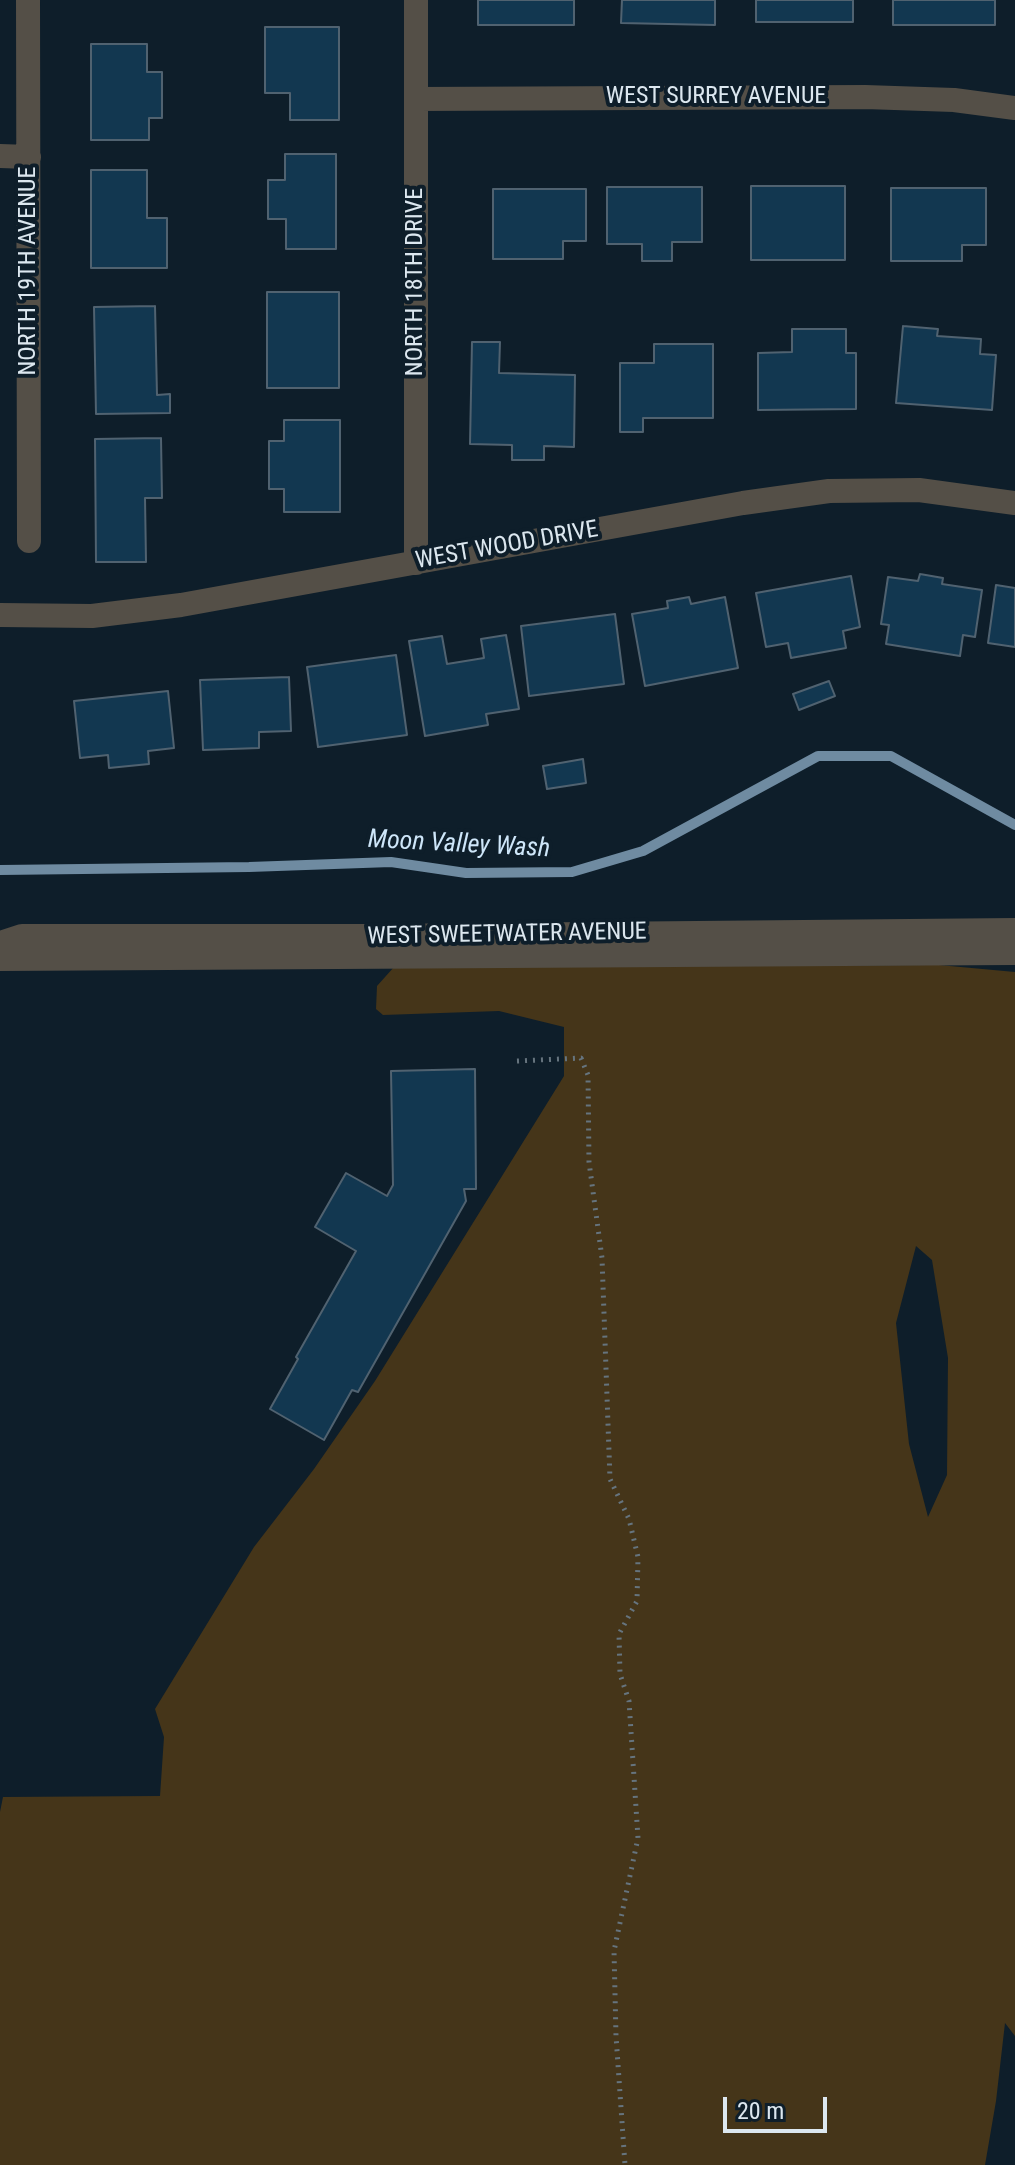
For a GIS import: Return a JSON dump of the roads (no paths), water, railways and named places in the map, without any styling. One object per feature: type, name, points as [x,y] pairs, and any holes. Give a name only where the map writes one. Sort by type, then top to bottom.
[{"type":"street","name":"NORTH 19TH AVENUE","points":[[28,0],[29,541]]},
{"type":"street","name":"NORTH 18TH DRIVE","points":[[416,0],[416,563]]},
{"type":"street","name":"WEST SURREY AVENUE","points":[[416,99],[865,97],[954,100],[1015,108]]},
{"type":"street","points":[[0,156],[29,157]]},
{"type":"street","name":"WEST WOOD DRIVE","points":[[0,615],[92,616],[151,608],[743,503],[829,491],[919,490],[1015,503]]},
{"type":"street","name":"WEST SWEETWATER AVENUE","points":[[0,943],[22,936],[1015,930]]},
{"type":"street","name":"WEST SWEETWATER AVENUE","points":[[0,959],[1015,953]]},
{"type":"waterway","name":"Moon Valley Wash","points":[[0,870],[391,862],[466,873],[572,872],[643,851],[818,756],[891,756],[1015,825]]}]
